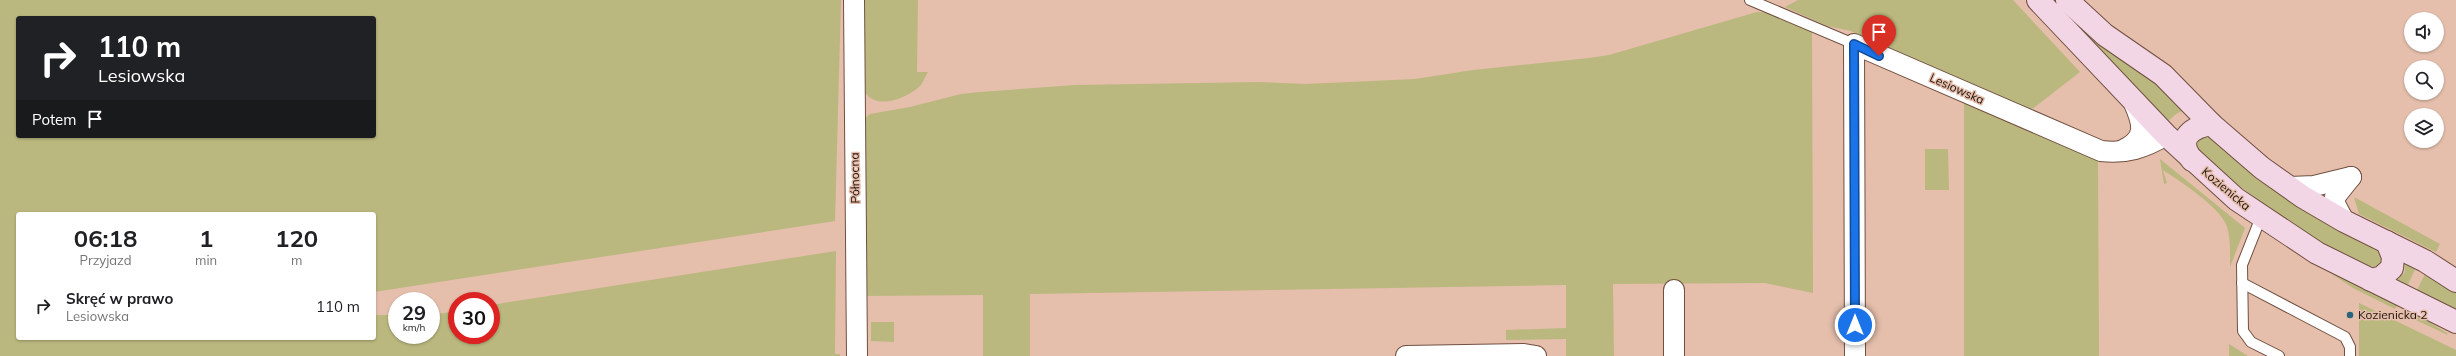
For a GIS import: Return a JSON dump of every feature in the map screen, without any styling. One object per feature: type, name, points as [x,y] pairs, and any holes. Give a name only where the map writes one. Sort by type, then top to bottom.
[{"type":"main road","name":"Kozienicka","points":[[2038,0],[2166,135],[2188,157],[2236,199],[2317,253],[2456,322]]},
{"type":"main road","points":[[2066,0],[2104,35],[2163,75],[2211,124],[2262,168],[2344,221],[2425,261],[2456,281]]},
{"type":"main road","points":[[2166,135],[2184,121],[2199,119],[2211,124]]},
{"type":"main road","points":[[2188,157],[2186,145],[2187,136],[2192,129],[2211,124]]},
{"type":"main road","points":[[2371,280],[2382,277],[2392,268],[2393,257],[2387,242]]},
{"type":"street","name":"Północna","points":[[854,0],[857,356]]},
{"type":"street","name":"Lesiowska","points":[[1854,44],[2090,148],[2101,151],[2139,149],[2166,135]]},
{"type":"street","points":[[1854,44],[1855,356]]},
{"type":"street","points":[[2121,151],[2132,146],[2141,132],[2139,115],[2133,101]]},
{"type":"street","points":[[2121,151],[2188,157]]},
{"type":"street","points":[[2290,187],[2314,186],[2351,177],[2335,197],[2335,204],[2344,221]]},
{"type":"street","points":[[1674,290],[1674,356]]},
{"type":"street","points":[[1406,356],[1524,354],[1536,356]]},
{"type":"lane","name":"Lesiowska","points":[[1750,0],[1854,44]]},
{"type":"lane","points":[[2261,217],[2244,258],[2242,283],[2245,336],[2251,342],[2278,356]]},
{"type":"lane","points":[[2242,283],[2345,336],[2350,347],[2350,356]]},
{"type":"shaded area","points":[[0,0],[841,0],[835,221],[376,292],[376,212],[16,212],[16,340],[376,340],[376,315],[388,315],[388,344],[440,344],[440,314],[448,312],[448,344],[500,344],[500,304],[836,251],[835,354],[840,354],[840,356],[0,356]]},
{"type":"shaded area","points":[[863,0],[918,0],[917,72],[928,72],[920,86],[899,99],[882,102],[868,96],[863,89]]},
{"type":"shaded area","points":[[1798,0],[2013,0],[2080,72],[2027,113],[1851,31],[1827,26],[1785,7]]},
{"type":"shaded area","points":[[1757,12],[1769,13],[1812,31],[1813,293],[1765,283],[1613,284],[1614,356],[1566,356],[1566,339],[1506,340],[1506,330],[1566,328],[1566,285],[1030,294],[1030,356],[983,356],[983,295],[865,296],[864,119],[870,114],[910,107],[961,94],[1075,85],[1260,82],[1306,84],[1415,79],[1473,70],[1609,55]]},
{"type":"shaded area","points":[[2093,40],[2149,76],[2184,110],[2176,114],[2167,122],[2091,42]]},
{"type":"shaded area","points":[[1964,103],[2098,159],[2099,356],[1964,356]]},
{"type":"shaded area","points":[[2210,134],[2378,248],[2380,264],[2367,266],[2345,256],[2285,219],[2217,169],[2196,148],[2196,137]]},
{"type":"shaded area","points":[[1925,149],[1948,149],[1949,190],[1925,190]]},
{"type":"shaded area","points":[[2160,159],[2245,228],[2230,267],[2229,234],[2226,224],[2215,209],[2198,194],[2163,170],[2167,183],[2164,184]]},
{"type":"shaded area","points":[[2354,197],[2440,244],[2436,252],[2359,214]]},
{"type":"shaded area","points":[[2404,261],[2416,267],[2407,287],[2395,282],[2405,272]]},
{"type":"shaded area","points":[[2317,264],[2398,304],[2395,309],[2353,288]]},
{"type":"shaded area","points":[[2426,272],[2456,292],[2456,310],[2416,292]]},
{"type":"shaded area","points":[[2359,303],[2456,350],[2456,356],[2359,356]]},
{"type":"shaded area","points":[[2408,309],[2447,333],[2448,335],[2405,315]]},
{"type":"shaded area","points":[[871,322],[894,322],[894,342],[871,341]]},
{"type":"shaded area","points":[[2229,344],[2248,356],[2229,356]]},
{"type":"place","name":"Kozienicka 2","points":[[2350,315]]},
{"type":"route","points":[[1855,325],[1854,44],[1879,56]]}]
